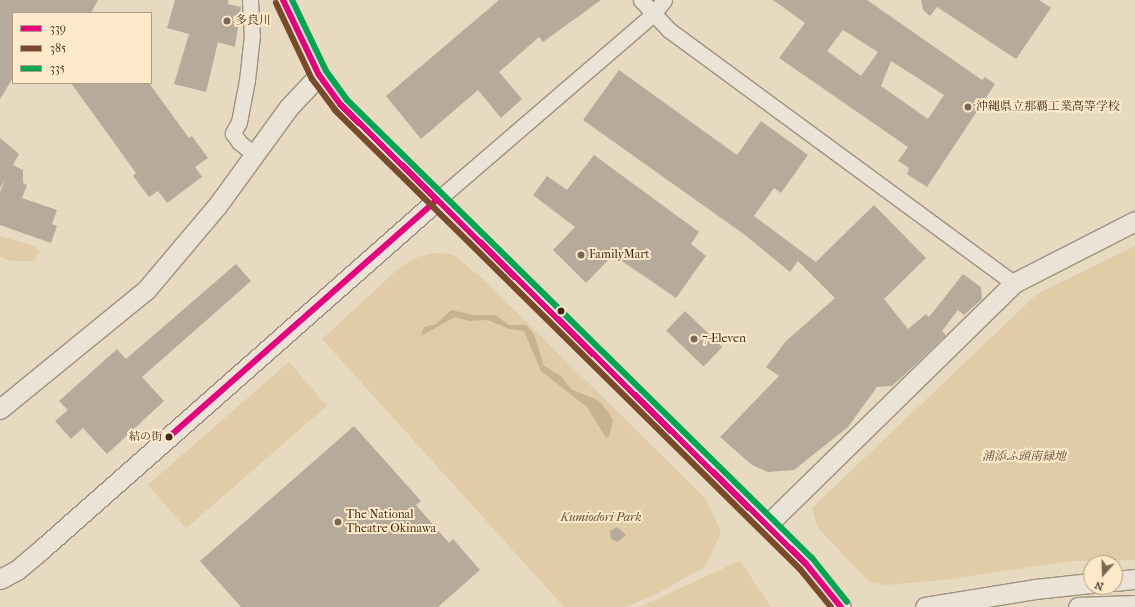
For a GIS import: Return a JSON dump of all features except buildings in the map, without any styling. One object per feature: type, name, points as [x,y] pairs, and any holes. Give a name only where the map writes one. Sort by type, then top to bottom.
[{"type":"street","points":[[250,0],[252,35],[247,80],[239,122],[233,133],[239,142],[254,154]]},
{"type":"street","points":[[284,0],[319,75],[341,105],[436,201],[767,525],[829,588],[841,607]]},
{"type":"street","points":[[641,0],[652,15],[1014,283]]},
{"type":"street","points":[[0,579],[17,570],[38,552],[436,201],[652,15],[664,0]]},
{"type":"street","points":[[0,409],[146,290],[217,206],[289,107],[319,75]]},
{"type":"street","points":[[767,525],[1014,283],[1135,221]]},
{"type":"street","points":[[1123,580],[1135,579]]},
{"type":"street","points":[[925,607],[1035,589],[1083,584]]},
{"type":"street","points":[[1078,607],[1135,605]]},
{"type":"green space","points":[[0,236],[34,246],[39,252],[34,261],[12,261],[0,257]]},
{"type":"green space","name":"浦添ふ頭南緑地","points":[[1135,246],[1135,560],[1123,560],[1123,555],[1083,555],[1083,561],[1072,561],[944,580],[886,585],[869,582],[818,528],[812,508],[1037,294]]},
{"type":"green space","name":"Kumiodori Park","points":[[433,253],[452,254],[482,278],[706,499],[721,532],[706,566],[657,594],[626,607],[564,607],[322,339],[398,269],[417,257]]},
{"type":"green space","points":[[289,362],[327,406],[186,528],[148,485]]},
{"type":"green space","points":[[739,561],[771,607],[640,607]]},
{"type":"shaded area","points":[[451,310],[474,315],[495,315],[509,325],[526,325],[534,334],[544,366],[561,376],[571,389],[599,401],[609,413],[613,421],[609,437],[606,438],[587,407],[541,371],[524,331],[509,329],[488,320],[469,321],[455,317],[421,336],[424,327],[436,324]]},
{"type":"transit line","name":"339","points":[[283,0],[319,75],[341,105],[806,564],[841,607]]},
{"type":"transit line","name":"335","points":[[292,0],[326,71],[347,100],[812,558],[847,602]]},
{"type":"transit line","name":"385","points":[[276,3],[312,79],[335,110],[800,569],[831,607]]},
{"type":"transit line","name":"339","points":[[169,437],[436,201]]},
{"type":"place","name":"多良川","points":[[227,21]]},
{"type":"place","name":"沖縄県立那覇工業高等学校","points":[[968,107]]},
{"type":"place","name":"FamilyMart","points":[[581,255]]},
{"type":"place","name":"7-Eleven","points":[[694,339]]},
{"type":"place","name":"結の街","points":[[169,437]]},
{"type":"place","name":"The National Theatre Okinawa","points":[[338,522]]}]
